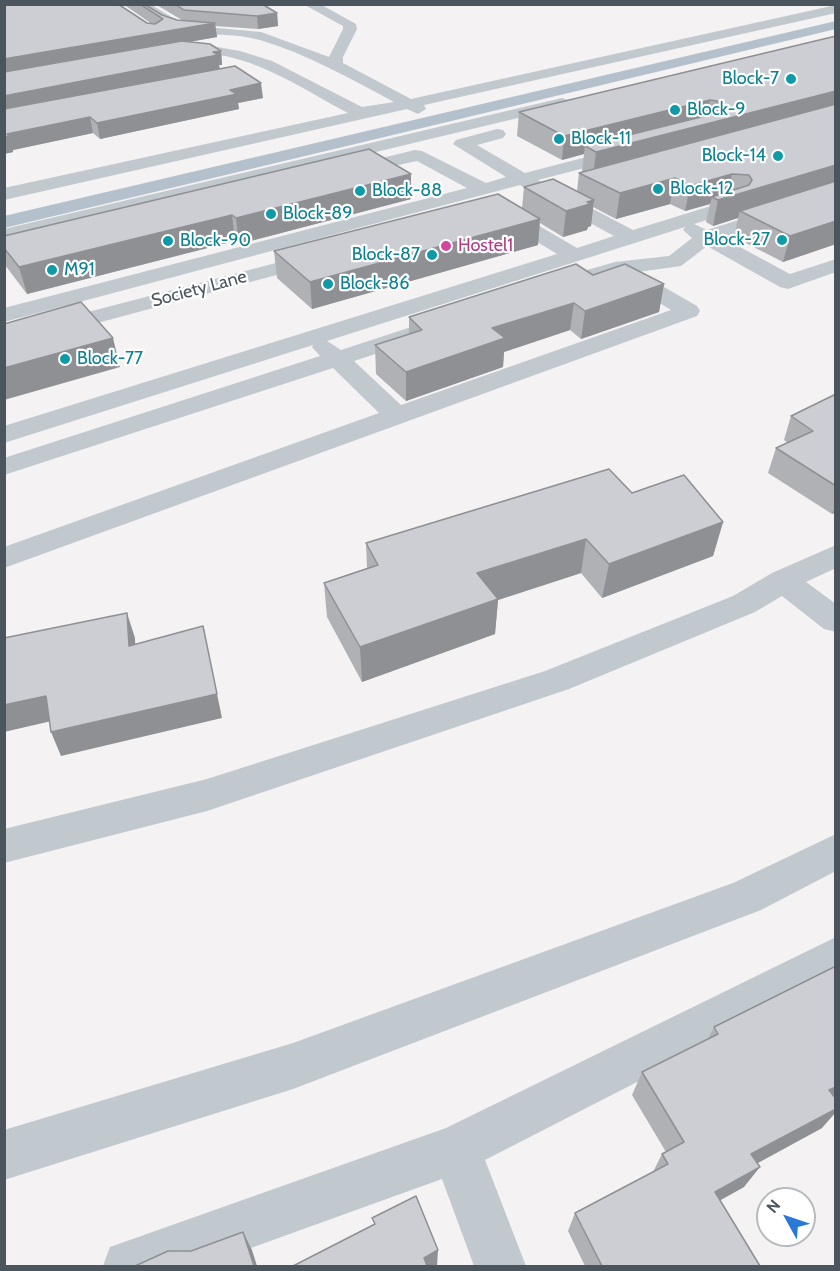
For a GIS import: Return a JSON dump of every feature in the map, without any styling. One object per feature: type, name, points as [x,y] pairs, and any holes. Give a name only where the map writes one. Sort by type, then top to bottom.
[{"type":"main road","points":[[4,207],[413,111],[836,17]]},
{"type":"main road","points":[[4,222],[836,26]]},
{"type":"street","points":[[141,4],[167,22],[182,29],[261,36],[336,65],[413,111]]},
{"type":"street","points":[[309,4],[350,24],[350,29],[336,57],[336,65]]},
{"type":"street","points":[[4,194],[370,113],[413,111],[836,9]]},
{"type":"street","points":[[4,235],[836,39]]},
{"type":"street","points":[[163,45],[236,54],[272,66],[356,110],[370,113]]},
{"type":"street","points":[[237,73],[272,66]]},
{"type":"street","points":[[572,116],[462,144],[630,237]]},
{"type":"street","points":[[4,315],[645,147]]},
{"type":"street","points":[[4,252],[415,155],[426,158],[484,189]]},
{"type":"street","points":[[4,558],[688,311],[615,268],[493,212],[576,190]]},
{"type":"street","points":[[571,283],[615,268],[674,262],[705,237],[836,195]]},
{"type":"street","points":[[4,435],[757,198]]},
{"type":"street","points":[[678,222],[788,282],[836,265]]},
{"type":"street","name":"Society Lane","points":[[4,340],[341,252]]},
{"type":"street","points":[[4,467],[437,326]]},
{"type":"street","points":[[314,337],[397,416]]},
{"type":"street","points":[[4,846],[207,795],[557,680],[744,604],[783,581],[836,555]]},
{"type":"street","points":[[783,581],[836,621]]},
{"type":"street","points":[[4,1155],[294,1066],[747,897],[836,851]]},
{"type":"street","points":[[129,1266],[456,1149],[836,957]]},
{"type":"street","points":[[456,1149],[500,1266]]},
{"type":"building","points":[[4,4],[118,4],[147,23],[155,24],[163,19],[140,4],[144,4],[162,15],[177,20],[215,23],[4,59]]},
{"type":"building","points":[[175,4],[262,4],[277,13],[257,16],[184,10]]},
{"type":"building","points":[[836,36],[836,91],[596,152],[585,146],[717,113],[721,106],[717,101],[710,100],[564,136],[519,112]]},
{"type":"building","points":[[182,41],[210,44],[221,51],[213,52],[218,55],[4,96],[4,72]]},
{"type":"building","points":[[235,66],[261,83],[230,90],[237,94],[97,123],[90,117],[7,134],[9,136],[4,137],[4,109]]},
{"type":"building","points":[[836,104],[836,165],[718,200],[712,197],[749,185],[752,180],[749,175],[732,174],[690,186],[675,178],[620,193],[579,173]]},
{"type":"building","points":[[369,149],[411,174],[236,218],[232,215],[19,267],[4,248],[4,236]]},
{"type":"building","points":[[553,179],[594,200],[587,202],[590,204],[566,211],[524,187]]},
{"type":"building","points":[[836,181],[836,221],[790,236],[740,211]]},
{"type":"building","points":[[498,194],[540,219],[310,282],[274,251]]},
{"type":"building","points":[[576,264],[593,275],[625,264],[664,284],[585,311],[574,303],[492,328],[505,338],[406,372],[375,345],[422,330],[409,317]]},
{"type":"building","points":[[81,302],[113,338],[4,368],[4,324]]},
{"type":"building","points":[[836,394],[836,486],[776,448],[813,431],[791,416]]},
{"type":"building","points":[[609,469],[632,493],[684,475],[723,522],[609,564],[586,539],[477,573],[498,599],[360,647],[324,583],[378,565],[366,543]]},
{"type":"building","points":[[127,613],[129,646],[203,626],[217,694],[51,732],[46,696],[4,705],[4,638]]},
{"type":"building","points":[[834,967],[836,969],[836,1087],[829,1090],[836,1099],[836,1109],[751,1154],[760,1167],[715,1192],[760,1266],[602,1266],[575,1213],[668,1164],[662,1154],[684,1142],[642,1072],[718,1034],[714,1027]]},
{"type":"building","points":[[416,1196],[438,1250],[424,1258],[427,1266],[293,1266],[375,1224],[372,1218]]},
{"type":"building","points":[[243,1232],[254,1266],[135,1266],[168,1251],[191,1251]]},
{"type":"place","name":"Block-7","points":[[791,79]]},
{"type":"place","name":"Block-9","points":[[675,110]]},
{"type":"place","name":"Block-11","points":[[559,139]]},
{"type":"place","name":"Block-14","points":[[778,156]]},
{"type":"place","name":"Block-12","points":[[658,189]]},
{"type":"place","name":"Block-88","points":[[360,191]]},
{"type":"place","name":"Block-89","points":[[271,214]]},
{"type":"place","name":"Block-27","points":[[782,240]]},
{"type":"place","name":"Block-90","points":[[168,241]]},
{"type":"place","name":"Hostel1","points":[[446,246]]},
{"type":"place","name":"Block-87","points":[[432,255]]},
{"type":"place","name":"M91","points":[[52,270]]},
{"type":"place","name":"Block-86","points":[[328,284]]},
{"type":"place","name":"Block-77","points":[[65,359]]}]
